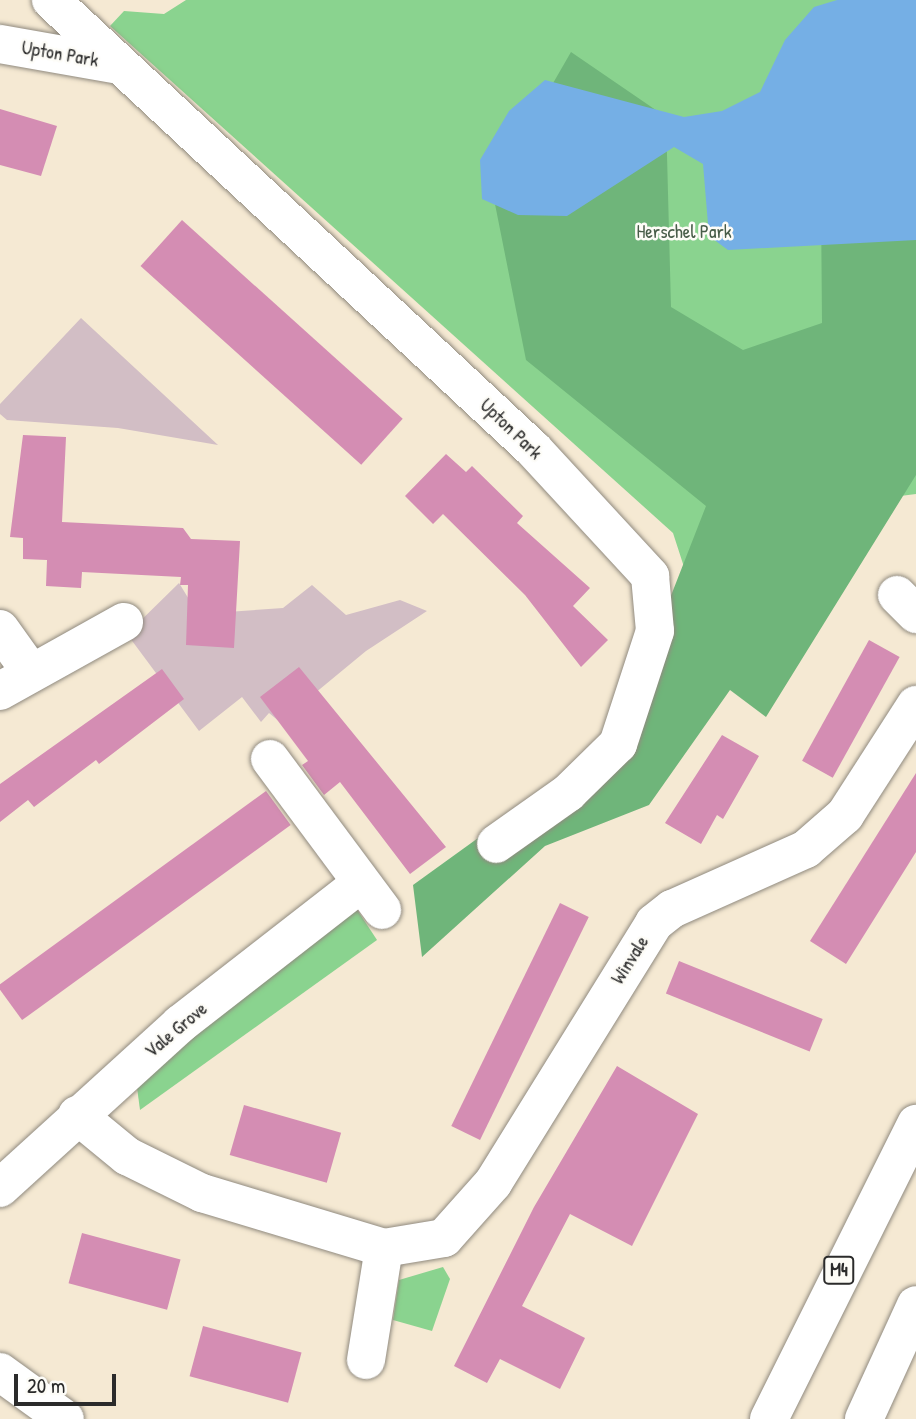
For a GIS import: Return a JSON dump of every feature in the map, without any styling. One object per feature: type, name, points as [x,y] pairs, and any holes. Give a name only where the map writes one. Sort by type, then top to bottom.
[{"type":"main road","name":"Upton Park","points":[[51,0],[523,440],[650,576],[655,631],[618,744],[568,793],[496,844]]},
{"type":"main road","name":"Upton Park","points":[[0,44],[119,65]]},
{"type":"main road","points":[[0,629],[15,681],[124,622]]},
{"type":"main road","name":"Winvale","points":[[77,1115],[127,1156],[201,1193],[384,1248],[444,1238],[493,1184],[654,923],[672,909],[806,849],[845,815],[916,705]]},
{"type":"main road","name":"Vale Grove","points":[[0,1188],[77,1115],[180,1024],[372,897],[270,759]]},
{"type":"main road","name":"M4","points":[[769,1419],[916,1124]]},
{"type":"main road","points":[[366,1360],[384,1248]]},
{"type":"main road","points":[[864,1419],[916,1305]]},
{"type":"main road","points":[[0,1372],[65,1419]]},
{"type":"main road","points":[[0,1399],[19,1419]]},
{"type":"shaded area","points":[[81,318],[218,445],[118,428],[7,420],[0,414],[0,404]]},
{"type":"shaded area","points":[[179,583],[198,614],[283,608],[312,585],[346,615],[400,600],[427,611],[366,651],[280,722],[269,713],[261,722],[242,697],[199,731],[127,634]]},
{"type":"green space","name":"Herschel Park","points":[[186,0],[916,0],[916,494],[861,501],[684,567],[673,533],[110,26],[124,11],[164,14]]},
{"type":"green space","points":[[571,52],[666,117],[671,307],[743,350],[822,323],[820,84],[916,79],[916,475],[766,717],[730,690],[649,805],[545,846],[422,957],[413,885],[615,739],[706,506],[526,360],[492,189]]},
{"type":"green space","points":[[356,908],[377,940],[140,1110],[136,1080]]},
{"type":"green space","points":[[443,1267],[450,1279],[432,1331],[393,1320],[399,1280]]},
{"type":"water","points":[[837,0],[916,0],[916,240],[728,250],[709,236],[703,164],[674,147],[567,216],[518,215],[482,199],[480,160],[509,111],[545,80],[684,117],[722,111],[760,92],[785,40],[814,7]]},
{"type":"building","points":[[0,109],[57,126],[41,176],[0,165]]},
{"type":"building","points":[[182,220],[403,419],[361,465],[141,266]]},
{"type":"building","points":[[23,435],[66,437],[62,522],[183,528],[191,539],[240,541],[234,648],[186,645],[188,585],[180,585],[181,577],[82,572],[81,588],[46,586],[47,560],[23,559],[23,538],[10,537]]},
{"type":"building","points":[[446,454],[466,472],[472,466],[523,516],[517,523],[590,588],[573,606],[608,640],[581,667],[525,595],[443,514],[433,524],[405,496]]},
{"type":"building","points":[[869,640],[900,657],[833,778],[802,761]]},
{"type":"building","points":[[299,667],[446,847],[410,874],[340,782],[324,795],[302,765],[308,761],[260,697]]},
{"type":"building","points":[[162,669],[184,699],[99,764],[96,760],[34,807],[28,800],[0,822],[0,784]]},
{"type":"building","points":[[722,735],[759,756],[723,819],[717,815],[701,844],[665,823]]},
{"type":"building","points":[[916,773],[916,852],[846,964],[810,941]]},
{"type":"building","points":[[266,791],[291,825],[22,1020],[0,990],[0,984]]},
{"type":"building","points":[[560,903],[589,917],[480,1140],[451,1126]]},
{"type":"building","points":[[679,961],[823,1019],[810,1052],[666,993]]},
{"type":"building","points":[[617,1066],[698,1114],[632,1246],[570,1214],[522,1306],[585,1338],[560,1389],[500,1359],[487,1383],[454,1366],[534,1207]]},
{"type":"building","points":[[244,1105],[341,1133],[327,1183],[230,1155]]},
{"type":"building","points":[[82,1233],[181,1259],[167,1310],[69,1283]]},
{"type":"building","points":[[203,1326],[302,1352],[288,1403],[190,1376]]}]
